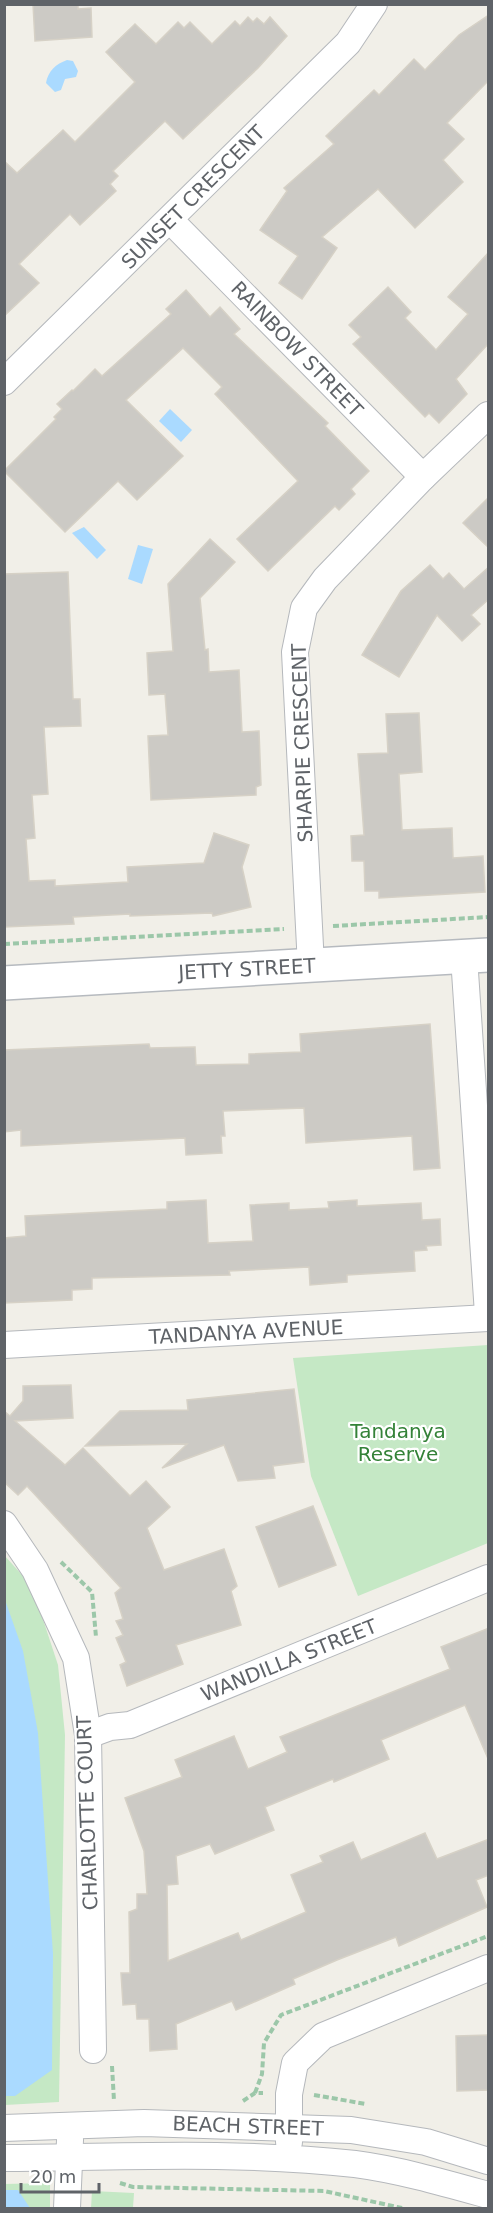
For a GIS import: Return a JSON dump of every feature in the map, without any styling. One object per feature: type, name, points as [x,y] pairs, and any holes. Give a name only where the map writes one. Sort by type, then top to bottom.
[{"type":"street","name":"SUNSET CRESCENT","points":[[4,382],[348,43],[374,4]]},
{"type":"street","name":"RAINBOW STREET","points":[[170,220],[423,477]]},
{"type":"street","name":"SHARPIE CRESCENT","points":[[311,966],[295,652],[304,608],[325,579],[423,477],[489,415]]},
{"type":"street","name":"JETTY STREET","points":[[4,983],[476,956]]},
{"type":"street","points":[[476,956],[489,1316]]},
{"type":"street","name":"TANDANYA AVENUE","points":[[4,1345],[489,1316]]},
{"type":"street","name":"CHARLOTTE COURT","points":[[4,1524],[35,1570],[76,1658],[88,1735],[93,2050]]},
{"type":"street","name":"WANDILLA STREET","points":[[88,1735],[110,1727],[130,1725],[489,1578]]},
{"type":"street","points":[[288,2159],[289,2094],[295,2063],[323,2036],[489,1968]]},
{"type":"street","points":[[67,2208],[70,2124]]},
{"type":"street","name":"BEACH STREET","points":[[4,2128],[70,2124],[289,2126],[351,2130],[426,2142],[489,2161]]},
{"type":"street","name":"BEACH STREET","points":[[4,2158],[163,2155],[288,2159],[358,2165],[428,2179],[489,2195]]},
{"type":"path","points":[[4,945],[489,918]]},
{"type":"path","points":[[113,2181],[133,2187],[324,2191],[402,2208]]},
{"type":"green space","name":"Tandanya Reserve","points":[[488,1345],[488,1543],[358,1596],[311,1476],[293,1358]]},
{"type":"green space","points":[[4,1555],[32,1586],[58,1665],[65,1735],[59,2102],[5,2105]]},
{"type":"green space","points":[[50,2183],[50,2208],[5,2208],[4,2184]]},
{"type":"green space","points":[[92,2191],[134,2193],[133,2208],[91,2208]]},
{"type":"water","points":[[67,60],[73,61],[78,71],[76,77],[65,79],[61,90],[55,92],[46,83],[47,79],[53,68]]},
{"type":"water","points":[[170,409],[192,430],[181,442],[159,421]]},
{"type":"water","points":[[84,527],[106,550],[97,559],[72,533]]},
{"type":"water","points":[[138,545],[153,549],[142,584],[128,579]]},
{"type":"water","points":[[4,1597],[23,1651],[38,1733],[53,1954],[52,2070],[15,2096],[5,2096]]},
{"type":"water","points":[[5,2190],[18,2190],[30,2208],[5,2208]]},
{"type":"building","points":[[33,4],[78,4],[78,9],[91,8],[92,37],[35,41]]},
{"type":"building","points":[[489,15],[489,80],[447,123],[464,139],[443,160],[463,182],[415,228],[378,189],[322,237],[337,248],[302,299],[279,283],[298,256],[260,230],[287,191],[284,188],[334,144],[326,136],[374,90],[379,95],[414,59],[425,70],[459,35]]},
{"type":"building","points":[[248,17],[253,22],[257,18],[264,24],[270,17],[287,36],[258,68],[183,139],[165,121],[113,171],[118,176],[110,184],[116,191],[80,225],[70,214],[19,264],[39,283],[4,316],[4,161],[17,173],[63,130],[75,142],[135,82],[106,52],[135,24],[156,44],[178,22],[184,28],[190,22],[212,44],[235,21],[240,26]]},
{"type":"building","points":[[489,252],[489,343],[456,379],[467,394],[439,423],[429,413],[425,417],[353,344],[361,337],[349,325],[388,287],[411,312],[405,318],[436,350],[468,314],[448,297]]},
{"type":"building","points":[[186,290],[210,317],[220,307],[240,329],[234,334],[328,423],[325,426],[369,471],[351,489],[355,494],[339,510],[335,506],[268,571],[237,539],[298,481],[215,394],[222,387],[183,348],[126,400],[183,456],[137,500],[118,481],[65,532],[4,471],[56,419],[54,417],[62,409],[57,404],[95,369],[102,376],[171,314],[166,309]]},
{"type":"building","points":[[489,497],[489,548],[463,523]]},
{"type":"building","points":[[210,539],[235,562],[200,598],[209,672],[239,670],[242,732],[259,731],[261,785],[256,787],[256,795],[151,800],[148,736],[168,735],[165,694],[149,695],[147,653],[173,651],[168,584]]},
{"type":"building","points":[[430,565],[443,579],[449,573],[464,589],[489,567],[489,599],[471,615],[480,624],[462,641],[437,615],[399,677],[362,655],[401,591]]},
{"type":"building","points":[[68,572],[73,699],[80,699],[81,726],[44,727],[48,794],[32,795],[35,838],[26,839],[29,881],[55,880],[55,886],[128,882],[127,867],[204,863],[214,833],[249,845],[242,867],[251,907],[213,916],[212,913],[73,917],[74,924],[4,927],[4,574]]},
{"type":"building","points":[[419,713],[422,772],[399,774],[402,830],[452,828],[453,858],[483,856],[485,892],[379,898],[379,891],[365,891],[364,861],[352,861],[351,836],[364,835],[358,754],[388,753],[386,714]]},
{"type":"building","points":[[430,1024],[440,1168],[414,1170],[412,1136],[306,1143],[304,1108],[223,1111],[225,1136],[221,1136],[222,1153],[186,1155],[185,1138],[21,1146],[21,1130],[4,1132],[4,1050],[149,1044],[150,1048],[195,1047],[196,1065],[249,1064],[249,1054],[301,1052],[300,1034]]},
{"type":"building","points":[[206,1200],[208,1243],[253,1241],[250,1205],[289,1203],[289,1210],[329,1208],[328,1202],[357,1200],[357,1206],[421,1203],[422,1220],[440,1219],[441,1245],[426,1246],[427,1250],[414,1251],[415,1271],[347,1275],[347,1282],[310,1285],[309,1267],[229,1271],[230,1275],[92,1278],[92,1289],[72,1290],[72,1300],[4,1303],[4,1238],[26,1236],[25,1216],[167,1209],[167,1202]]},
{"type":"building","points":[[71,1385],[73,1418],[15,1421],[65,1465],[83,1448],[130,1496],[146,1481],[170,1507],[147,1528],[164,1570],[224,1549],[237,1586],[231,1591],[241,1625],[176,1645],[183,1664],[127,1686],[120,1665],[126,1662],[116,1638],[123,1635],[116,1621],[123,1619],[115,1593],[121,1588],[27,1486],[18,1495],[4,1482],[4,1411],[10,1416],[23,1401],[23,1386]]},
{"type":"building","points":[[294,1389],[304,1462],[273,1466],[275,1478],[238,1481],[224,1445],[162,1468],[187,1444],[85,1446],[120,1411],[188,1410],[187,1400]]},
{"type":"building","points":[[313,1506],[336,1565],[279,1587],[256,1527]]},
{"type":"building","points":[[489,1628],[489,1761],[465,1705],[381,1740],[389,1759],[265,1807],[274,1830],[215,1854],[210,1844],[176,1856],[178,1884],[167,1885],[168,1961],[238,1933],[241,1940],[306,1912],[291,1875],[323,1862],[320,1856],[353,1842],[361,1860],[425,1833],[437,1859],[489,1839],[489,1875],[476,1880],[487,1907],[399,1946],[396,1937],[337,1960],[293,1979],[295,1984],[236,2010],[232,2001],[176,2024],[177,2049],[150,2051],[149,2019],[137,2019],[136,2004],[123,2005],[121,1973],[130,1973],[129,1912],[137,1909],[137,1894],[147,1894],[144,1851],[125,1798],[182,1777],[175,1760],[234,1736],[248,1769],[287,1752],[280,1737],[450,1669],[441,1647]]},
{"type":"building","points":[[489,2035],[489,2090],[457,2091],[456,2036]]}]
